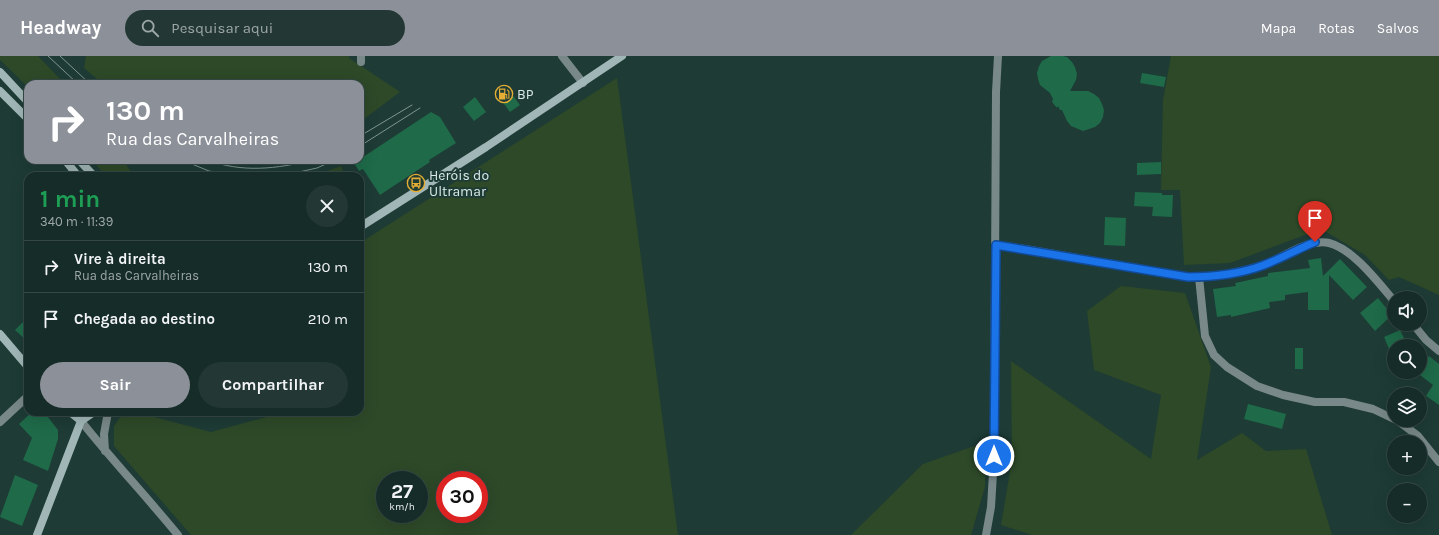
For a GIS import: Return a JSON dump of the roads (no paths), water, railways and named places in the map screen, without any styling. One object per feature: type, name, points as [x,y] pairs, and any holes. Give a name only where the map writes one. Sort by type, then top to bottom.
[{"type":"main road","points":[[364,224],[486,148],[583,84],[622,56]]},
{"type":"main road","points":[[0,72],[24,98]]},
{"type":"main road","points":[[0,91],[24,116]]},
{"type":"main road","points":[[68,164],[75,172]]},
{"type":"main road","points":[[83,164],[90,172]]},
{"type":"main road","points":[[0,334],[24,362]]},
{"type":"main road","points":[[75,416],[81,421]]},
{"type":"main road","points":[[38,535],[81,421],[88,416]]},
{"type":"street","points":[[562,56],[583,84]]},
{"type":"street","points":[[986,535],[991,507],[994,456],[996,92],[998,56]]},
{"type":"street","points":[[996,245],[1188,277],[1199,277],[1226,275],[1264,265],[1315,242],[1328,242],[1341,247],[1370,271],[1387,292]]},
{"type":"street","points":[[1199,277],[1205,336],[1214,355],[1227,367],[1257,386],[1283,395],[1315,402],[1344,402],[1374,409],[1387,415]]},
{"type":"street","points":[[1419,331],[1426,340],[1439,351]]},
{"type":"street","points":[[0,422],[24,400]]},
{"type":"street","points":[[105,451],[104,434],[107,416]]},
{"type":"street","points":[[81,421],[178,535]]},
{"type":"street","points":[[1406,427],[1418,436],[1439,462]]},
{"type":"tram line","points":[[48,56],[74,80]]},
{"type":"tram line","points":[[60,56],[86,80]]},
{"type":"tram line","points":[[364,134],[412,105]]},
{"type":"tram line","points":[[364,143],[420,108]]},
{"type":"tram line","points":[[192,164],[215,172]]},
{"type":"tram line","points":[[220,164],[247,168],[286,166],[295,164]]},
{"type":"tram line","points":[[299,172],[317,168],[326,164]]},
{"type":"place","name":"BP","points":[[504,94]]},
{"type":"place","name":"Heróis do Ultramar","points":[[416,183]]}]
